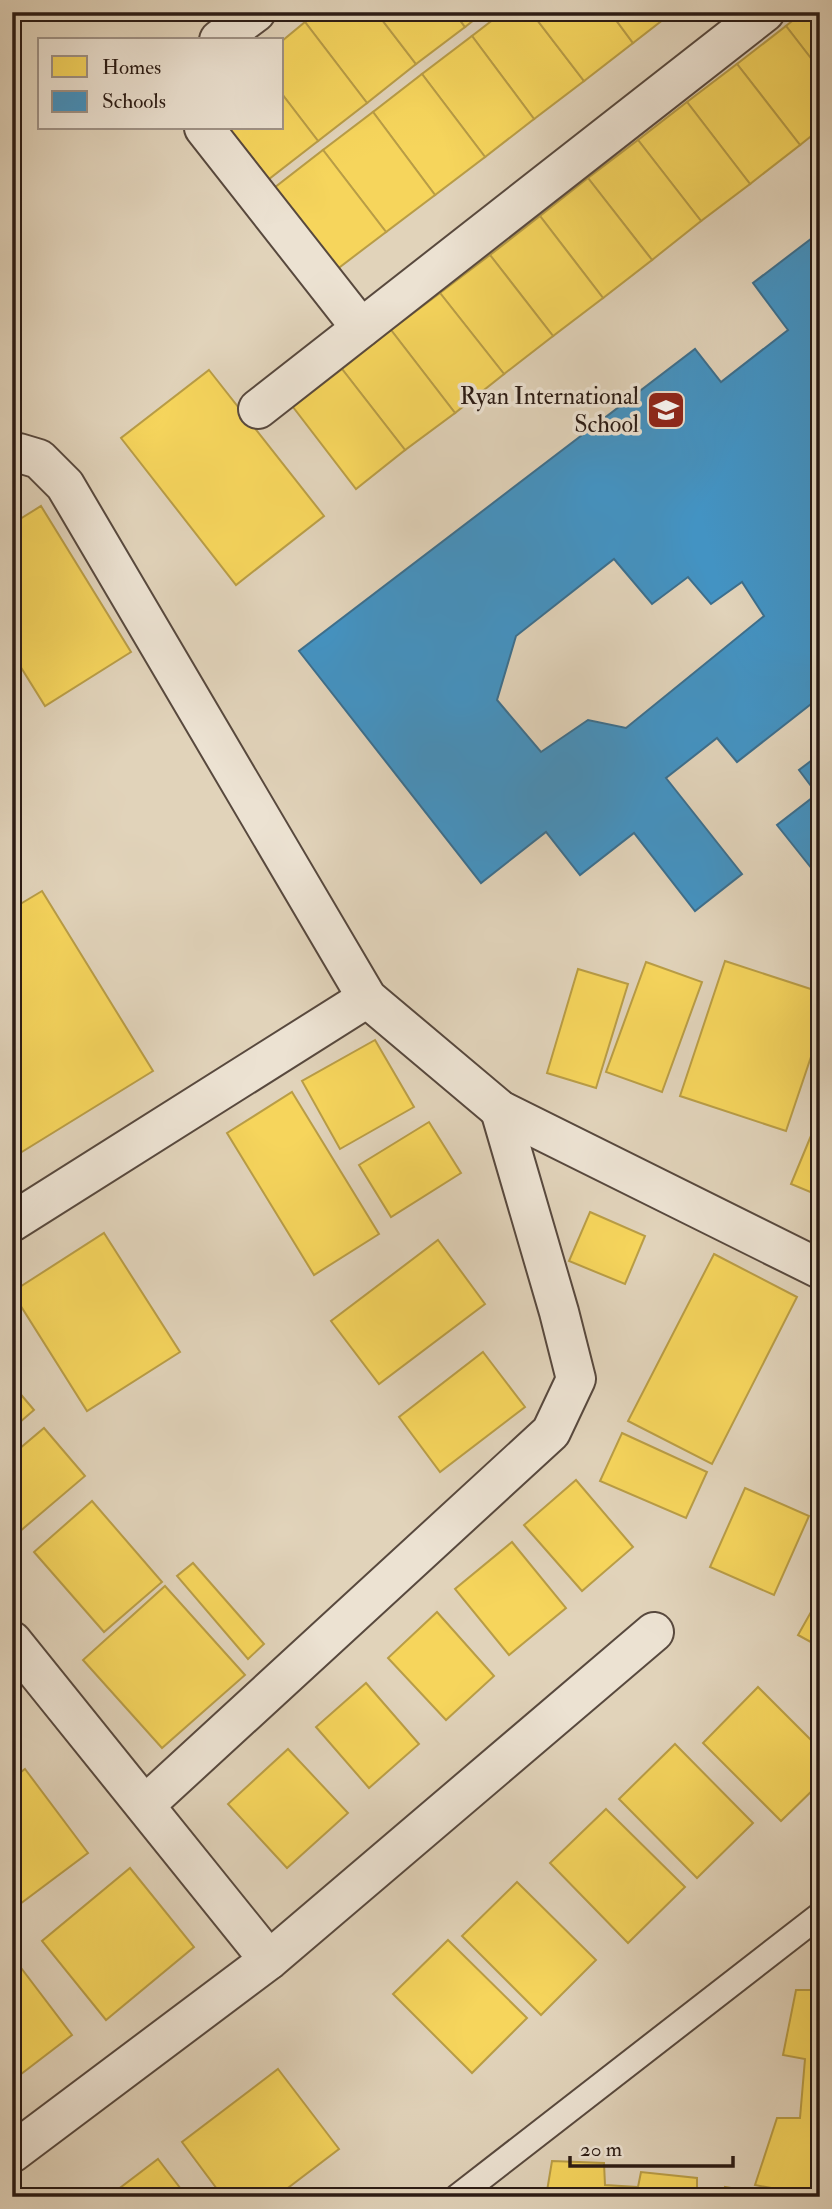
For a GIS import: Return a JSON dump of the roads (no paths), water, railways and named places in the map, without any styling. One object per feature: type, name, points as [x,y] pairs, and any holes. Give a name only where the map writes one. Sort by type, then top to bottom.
[{"type":"street","points":[[222,38],[256,12]]},
{"type":"street","points":[[258,409],[765,12]]},
{"type":"street","points":[[206,130],[361,328]]},
{"type":"street","points":[[12,456],[19,453],[39,459],[65,485],[367,998],[500,1111],[820,1269]]},
{"type":"street","points":[[12,1222],[367,998]]},
{"type":"street","points":[[145,1805],[551,1432],[576,1379],[500,1111]]},
{"type":"street","points":[[12,2153],[269,1959],[654,1632]]},
{"type":"street","points":[[12,1641],[269,1959]]},
{"type":"lane","points":[[457,2197],[820,1915]]},
{"type":"place","name":"Ryan International School","points":[[666,410]]}]
